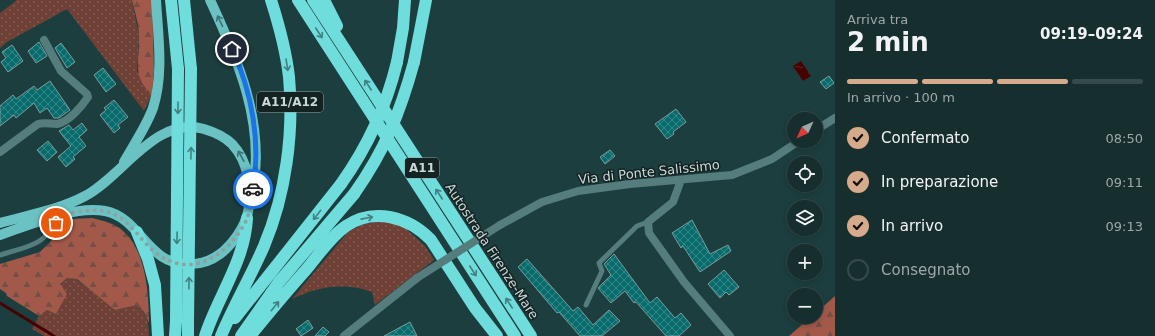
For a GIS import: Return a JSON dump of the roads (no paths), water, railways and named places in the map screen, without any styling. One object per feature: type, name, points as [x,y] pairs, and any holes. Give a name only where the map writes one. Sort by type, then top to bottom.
[{"type":"highway","points":[[171,0],[178,69],[175,336]]},
{"type":"highway","points":[[184,0],[191,69],[188,336]]},
{"type":"highway","name":"A11/A12","points":[[221,336],[264,245],[278,205],[285,169],[290,117],[288,76],[280,28],[271,0]]},
{"type":"highway","name":"Autostrada Firenze-Mare","points":[[298,0],[515,336]]},
{"type":"highway","name":"Autostrada Firenze-Mare","points":[[313,0],[531,336]]},
{"type":"highway","points":[[324,0],[356,67]]},
{"type":"highway","points":[[221,336],[341,184],[373,133],[387,100],[397,62],[403,28],[405,0]]},
{"type":"highway","points":[[241,336],[279,282],[354,194],[368,174],[392,131],[406,93],[414,62],[426,0]]},
{"type":"highway","points":[[205,336],[238,260],[245,237],[248,213]]},
{"type":"highway","points":[[250,336],[335,235],[357,220],[377,216],[406,221],[422,231],[431,240],[475,308],[497,336]]},
{"type":"highway","points":[[137,232],[150,264],[155,285],[158,336]]},
{"type":"main road","points":[[119,171],[142,132],[155,98],[160,69],[156,0]]},
{"type":"main road","points":[[0,235],[60,216],[89,210],[105,211],[122,219],[137,232],[151,249],[166,260],[181,265],[192,264],[207,261],[222,253],[230,244],[248,213],[256,170],[254,121],[237,59],[210,0]]},
{"type":"main road","points":[[0,224],[84,197],[119,171],[166,132],[186,126],[201,128],[223,137],[238,151],[245,164],[248,176],[248,213]]},
{"type":"street","points":[[0,152],[38,124],[46,122],[58,124],[64,121],[88,97],[87,94],[61,72],[44,40]]},
{"type":"street","points":[[823,126],[835,118]]},
{"type":"street","name":"Via di Ponte Salissimo","points":[[344,336],[417,278],[500,225],[542,202],[578,191],[630,184],[732,175],[772,159],[788,148]]},
{"type":"street","points":[[681,180],[673,202],[648,222],[649,233],[684,282],[730,336]]},
{"type":"lane","points":[[0,255],[38,243],[52,231],[60,216]]},
{"type":"lane","points":[[586,305],[602,271],[599,263],[637,226],[648,222]]},
{"type":"water","points":[[801,61],[811,76],[803,81],[793,66]]},
{"type":"waterway","points":[[0,303],[54,336]]}]
